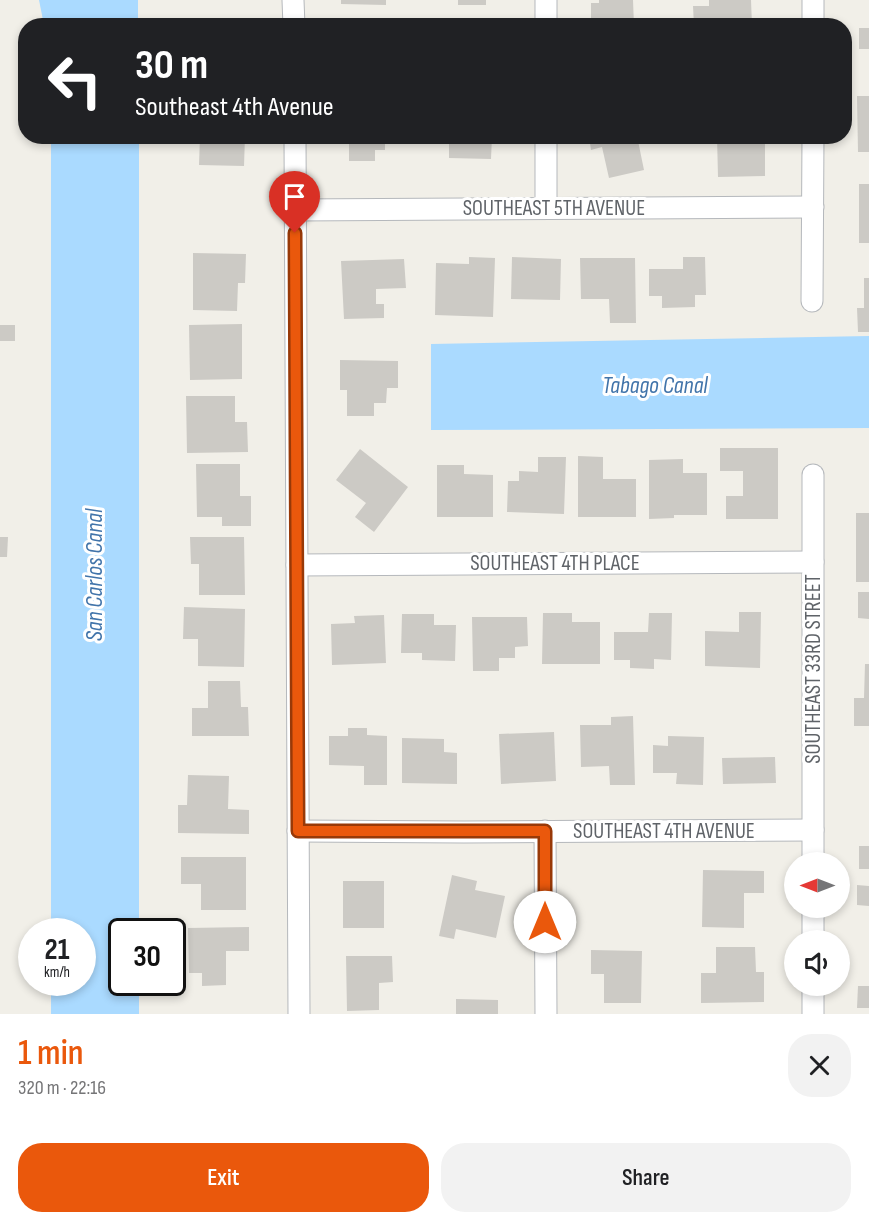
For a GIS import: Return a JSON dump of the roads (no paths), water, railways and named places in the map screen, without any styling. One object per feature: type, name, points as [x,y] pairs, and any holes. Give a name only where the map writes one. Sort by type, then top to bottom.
[{"type":"street","points":[[293,0],[294,18]]},
{"type":"street","points":[[546,0],[546,18]]},
{"type":"street","points":[[813,0],[813,18]]},
{"type":"street","points":[[295,144],[299,1014]]},
{"type":"street","points":[[546,144],[546,208]]},
{"type":"street","points":[[812,301],[813,144]]},
{"type":"street","name":"SOUTHEAST 5TH AVENUE","points":[[295,210],[813,207]]},
{"type":"street","name":"SOUTHEAST 33RD STREET","points":[[813,475],[813,852]]},
{"type":"street","name":"SOUTHEAST 4TH PLACE","points":[[297,565],[813,561]]},
{"type":"street","name":"SOUTHEAST 4TH AVENUE","points":[[298,831],[813,830]]},
{"type":"street","points":[[545,831],[546,1014]]},
{"type":"street","points":[[813,996],[813,1014]]},
{"type":"water","points":[[39,0],[138,0],[138,18],[43,18]]},
{"type":"water","name":"San Carlos Canal","points":[[51,144],[139,144],[139,918],[108,918],[108,996],[139,996],[139,1014],[51,1014],[51,996],[96,996],[96,918],[51,918]]},
{"type":"water","name":"Tabago Canal","points":[[869,336],[869,428],[431,430],[431,344]]}]
